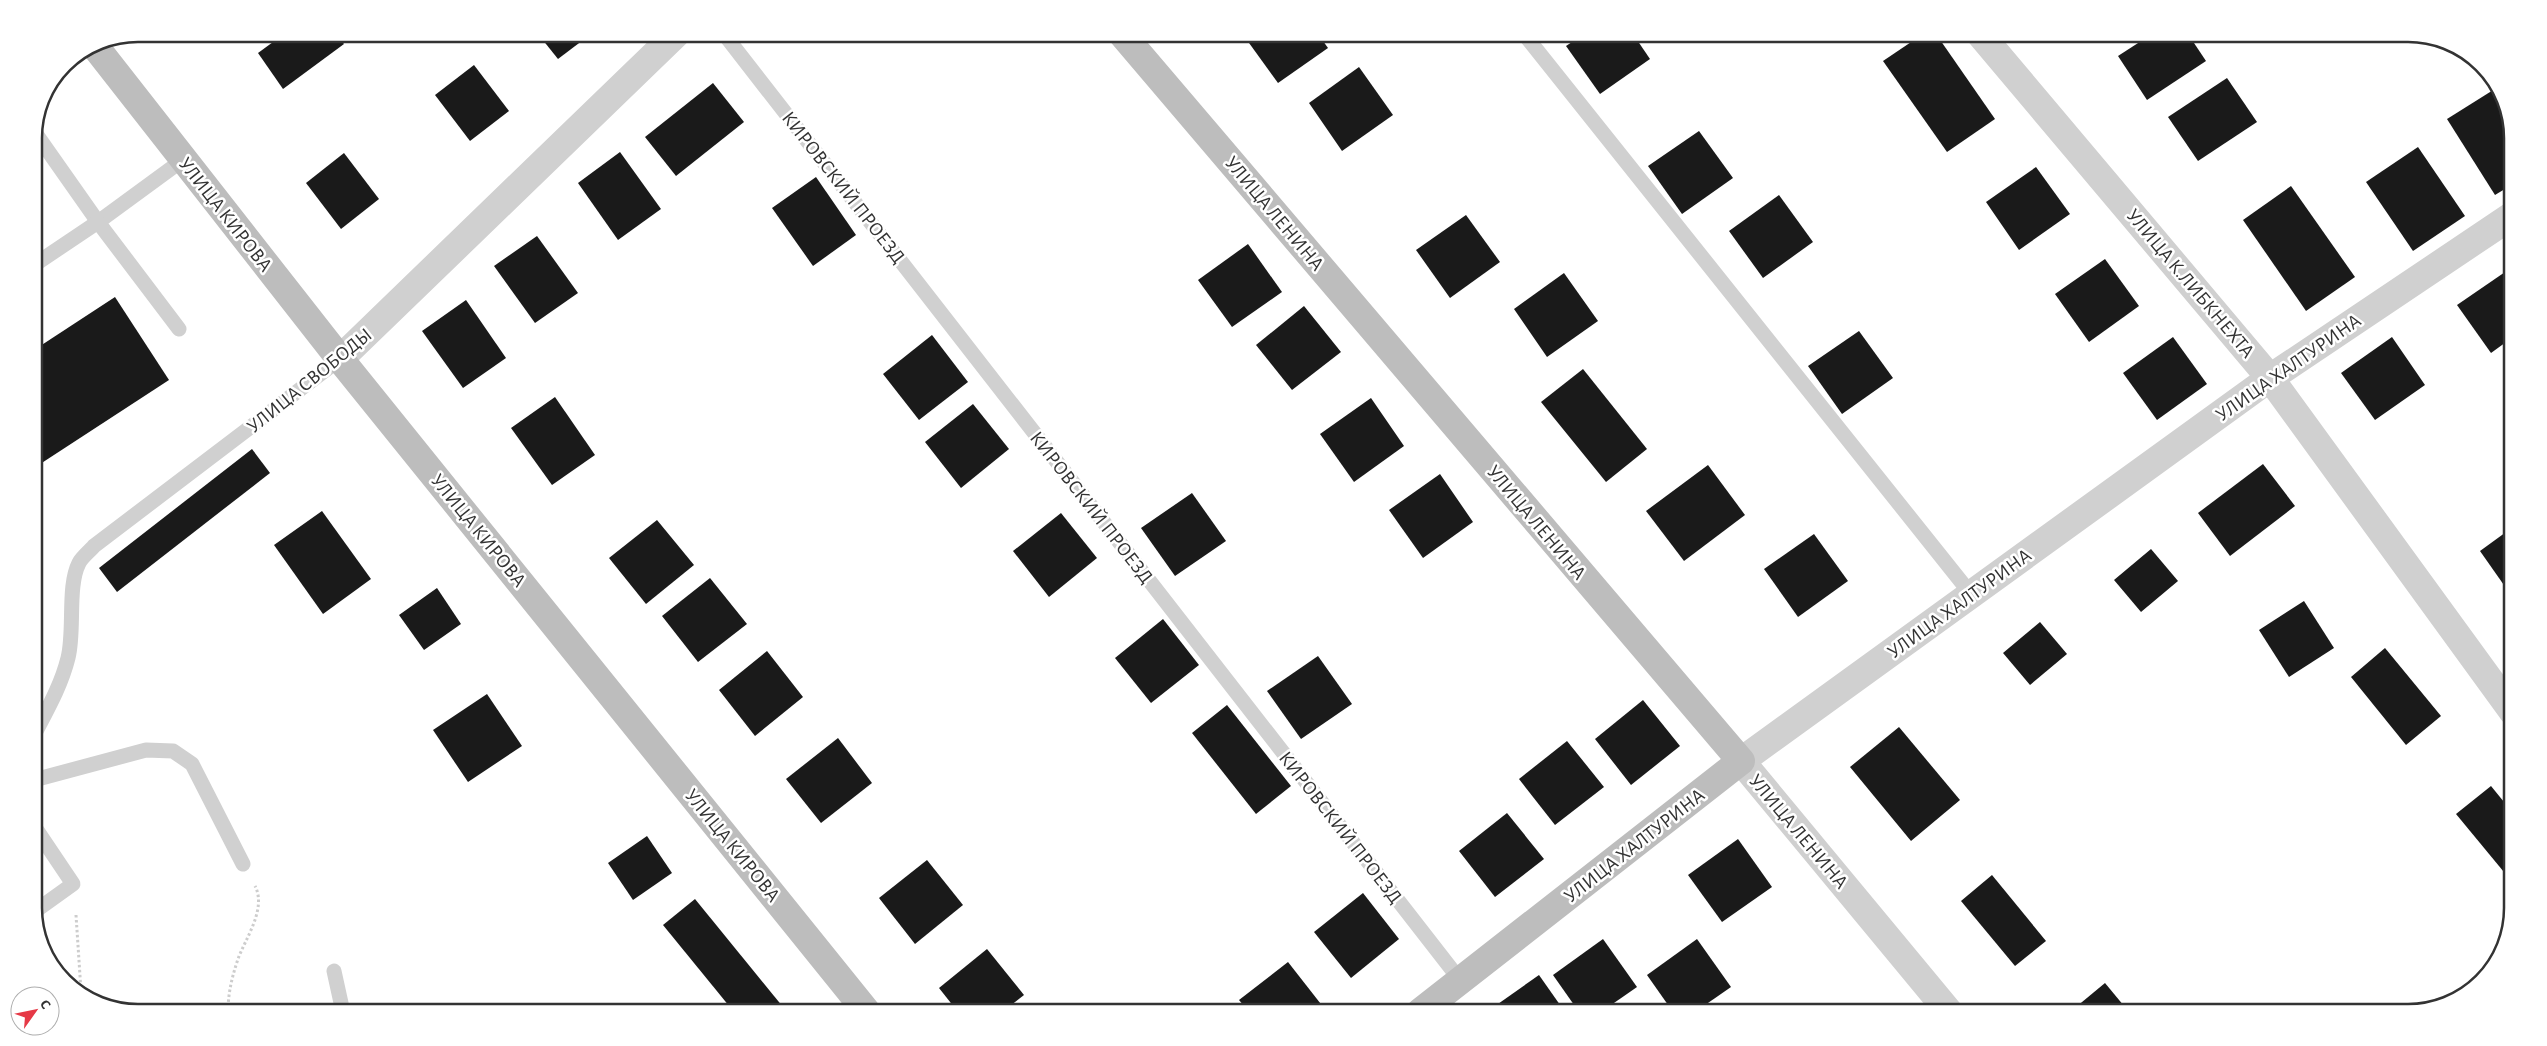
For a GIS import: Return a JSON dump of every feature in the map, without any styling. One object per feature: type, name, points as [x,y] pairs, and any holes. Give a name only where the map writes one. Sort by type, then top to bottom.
[{"type":"main road","name":"УЛИЦА ЛЕНИНА","points":[[1129,43],[1741,761]]},
{"type":"main road","name":"УЛИЦА КИРОВА","points":[[99,51],[340,360],[861,1004]]},
{"type":"main road","name":"УЛИЦА ХАЛТУРИНА","points":[[1430,1004],[1741,761]]},
{"type":"street","name":"УЛИЦА К.ЛИБКНЕХТА","points":[[1987,42],[2270,378],[2504,700]]},
{"type":"street","name":"УЛИЦА СВОБОДЫ","points":[[340,360],[667,43]]},
{"type":"street","name":"УЛИЦА ХАЛТУРИНА","points":[[1741,761],[2270,378],[2504,221]]},
{"type":"street","name":"УЛИЦА ЛЕНИНА","points":[[1741,761],[1942,1004]]},
{"type":"lane","points":[[1531,42],[1971,594]]},
{"type":"lane","name":"КИРОВСКИЙ ПРОЕЗД","points":[[731,43],[1460,980]]},
{"type":"lane","points":[[43,145],[98,222],[179,329]]},
{"type":"lane","points":[[43,258],[98,222],[184,160]]},
{"type":"lane","name":"УЛИЦА СВОБОДЫ","points":[[43,717],[59,685],[68,657],[73,624],[74,582],[79,563],[94,546],[340,360]]},
{"type":"lane","points":[[43,778],[146,750],[172,752],[192,764],[243,864]]},
{"type":"lane","points":[[43,839],[73,884],[43,906]]},
{"type":"lane","points":[[334,971],[341,1004]]},
{"type":"path","points":[[228,1004],[228,992],[239,957],[256,920],[256,890],[243,864]]},
{"type":"path","points":[[73,884],[81,984]]},
{"type":"building","points":[[1324,42],[1328,48],[1278,83],[1249,43]]},
{"type":"building","points":[[1571,42],[1639,42],[1650,59],[1600,94],[1566,46]]},
{"type":"building","points":[[1911,42],[1942,42],[1995,119],[1947,152],[1883,61]]},
{"type":"building","points":[[2139,42],[2193,42],[2206,61],[2147,100],[2118,56]]},
{"type":"building","points":[[272,43],[344,44],[283,89],[258,53]]},
{"type":"building","points":[[545,43],[579,43],[558,59]]},
{"type":"building","points":[[474,65],[509,111],[470,141],[435,95]]},
{"type":"building","points":[[1359,67],[1393,115],[1342,151],[1309,103]]},
{"type":"building","points":[[2227,78],[2257,122],[2198,161],[2168,117]]},
{"type":"building","points":[[713,83],[744,122],[676,176],[645,137]]},
{"type":"building","points":[[2492,91],[2503,120],[2504,190],[2495,195],[2447,119]]},
{"type":"building","points":[[1699,131],[1733,178],[1682,214],[1648,166]]},
{"type":"building","points":[[2418,147],[2465,216],[2413,251],[2366,182]]},
{"type":"building","points":[[620,152],[661,209],[618,240],[578,183]]},
{"type":"building","points":[[344,153],[379,199],[341,229],[306,183]]},
{"type":"building","points":[[2036,167],[2070,214],[2019,250],[1986,202]]},
{"type":"building","points":[[816,177],[856,235],[813,266],[772,208]]},
{"type":"building","points":[[2291,186],[2355,277],[2306,311],[2243,220]]},
{"type":"building","points":[[1779,195],[1813,242],[1763,278],[1729,231]]},
{"type":"building","points":[[1466,215],[1500,262],[1450,298],[1416,250]]},
{"type":"building","points":[[537,236],[578,293],[535,323],[494,266]]},
{"type":"building","points":[[1248,244],[1282,292],[1232,327],[1198,280]]},
{"type":"building","points":[[2105,259],[2139,306],[2089,342],[2055,294]]},
{"type":"building","points":[[1564,273],[1598,321],[1547,357],[1514,309]]},
{"type":"building","points":[[2504,273],[2504,344],[2491,353],[2457,305]]},
{"type":"building","points":[[115,297],[169,380],[43,462],[43,344]]},
{"type":"building","points":[[466,300],[506,358],[463,388],[422,331]]},
{"type":"building","points":[[1304,306],[1341,352],[1292,390],[1256,345]]},
{"type":"building","points":[[1859,331],[1893,378],[1842,414],[1808,366]]},
{"type":"building","points":[[932,335],[968,382],[919,420],[883,374]]},
{"type":"building","points":[[2173,337],[2207,384],[2157,420],[2123,373]]},
{"type":"building","points":[[2392,337],[2425,385],[2375,420],[2341,373]]},
{"type":"building","points":[[1583,369],[1647,449],[1606,482],[1541,402]]},
{"type":"building","points":[[555,397],[595,455],[552,485],[511,428]]},
{"type":"building","points":[[1371,398],[1404,446],[1354,482],[1320,434]]},
{"type":"building","points":[[973,404],[1009,449],[961,488],[925,442]]},
{"type":"building","points":[[252,449],[270,473],[117,592],[99,568]]},
{"type":"building","points":[[2263,464],[2295,506],[2230,556],[2198,513]]},
{"type":"building","points":[[1708,465],[1745,515],[1684,561],[1646,511]]},
{"type":"building","points":[[1440,474],[1473,522],[1423,558],[1389,510]]},
{"type":"building","points":[[1192,493],[1226,541],[1175,576],[1141,528]]},
{"type":"building","points":[[322,511],[371,579],[323,614],[274,545]]},
{"type":"building","points":[[1061,513],[1097,558],[1049,597],[1013,551]]},
{"type":"building","points":[[657,520],[694,565],[646,604],[609,558]]},
{"type":"building","points":[[1814,534],[1848,581],[1798,617],[1764,569]]},
{"type":"building","points":[[2504,534],[2504,585],[2480,551]]},
{"type":"building","points":[[2151,549],[2178,581],[2141,612],[2114,580]]},
{"type":"building","points":[[710,578],[747,624],[698,662],[662,616]]},
{"type":"building","points":[[437,588],[461,624],[424,650],[399,615]]},
{"type":"building","points":[[2304,601],[2334,648],[2289,677],[2259,630]]},
{"type":"building","points":[[1163,619],[1199,665],[1151,703],[1115,658]]},
{"type":"building","points":[[2040,622],[2067,654],[2030,685],[2003,653]]},
{"type":"building","points":[[2385,648],[2441,716],[2406,745],[2351,677]]},
{"type":"building","points":[[767,651],[803,697],[755,736],[719,690]]},
{"type":"building","points":[[1318,656],[1352,704],[1301,739],[1267,691]]},
{"type":"building","points":[[487,694],[522,746],[468,782],[433,730]]},
{"type":"building","points":[[1643,700],[1680,746],[1631,785],[1595,739]]},
{"type":"building","points":[[1227,705],[1291,786],[1256,814],[1192,733]]},
{"type":"building","points":[[1899,727],[1960,800],[1911,841],[1850,767]]},
{"type":"building","points":[[838,738],[872,783],[821,823],[786,779]]},
{"type":"building","points":[[1567,741],[1604,787],[1555,825],[1519,779]]},
{"type":"building","points":[[2491,786],[2504,802],[2504,872],[2456,814]]},
{"type":"building","points":[[1507,813],[1544,859],[1495,897],[1459,851]]},
{"type":"building","points":[[647,836],[672,873],[633,900],[608,863]]},
{"type":"building","points":[[1738,839],[1772,887],[1722,922],[1688,875]]},
{"type":"building","points":[[927,860],[963,905],[915,944],[879,898]]},
{"type":"building","points":[[1992,875],[2046,941],[2015,966],[1961,901]]},
{"type":"building","points":[[1363,893],[1399,939],[1351,978],[1314,932]]},
{"type":"building","points":[[695,899],[781,1004],[727,1004],[663,925]]},
{"type":"building","points":[[1603,939],[1637,987],[1613,1004],[1573,1004],[1553,975]]},
{"type":"building","points":[[1697,939],[1731,987],[1707,1004],[1667,1004],[1647,975]]},
{"type":"building","points":[[987,949],[1024,995],[1012,1004],[952,1004],[939,988]]},
{"type":"building","points":[[1288,962],[1321,1004],[1242,1004],[1239,1000]]},
{"type":"building","points":[[1539,975],[1559,1004],[1498,1004]]},
{"type":"building","points":[[2105,983],[2122,1004],[2080,1004]]}]
